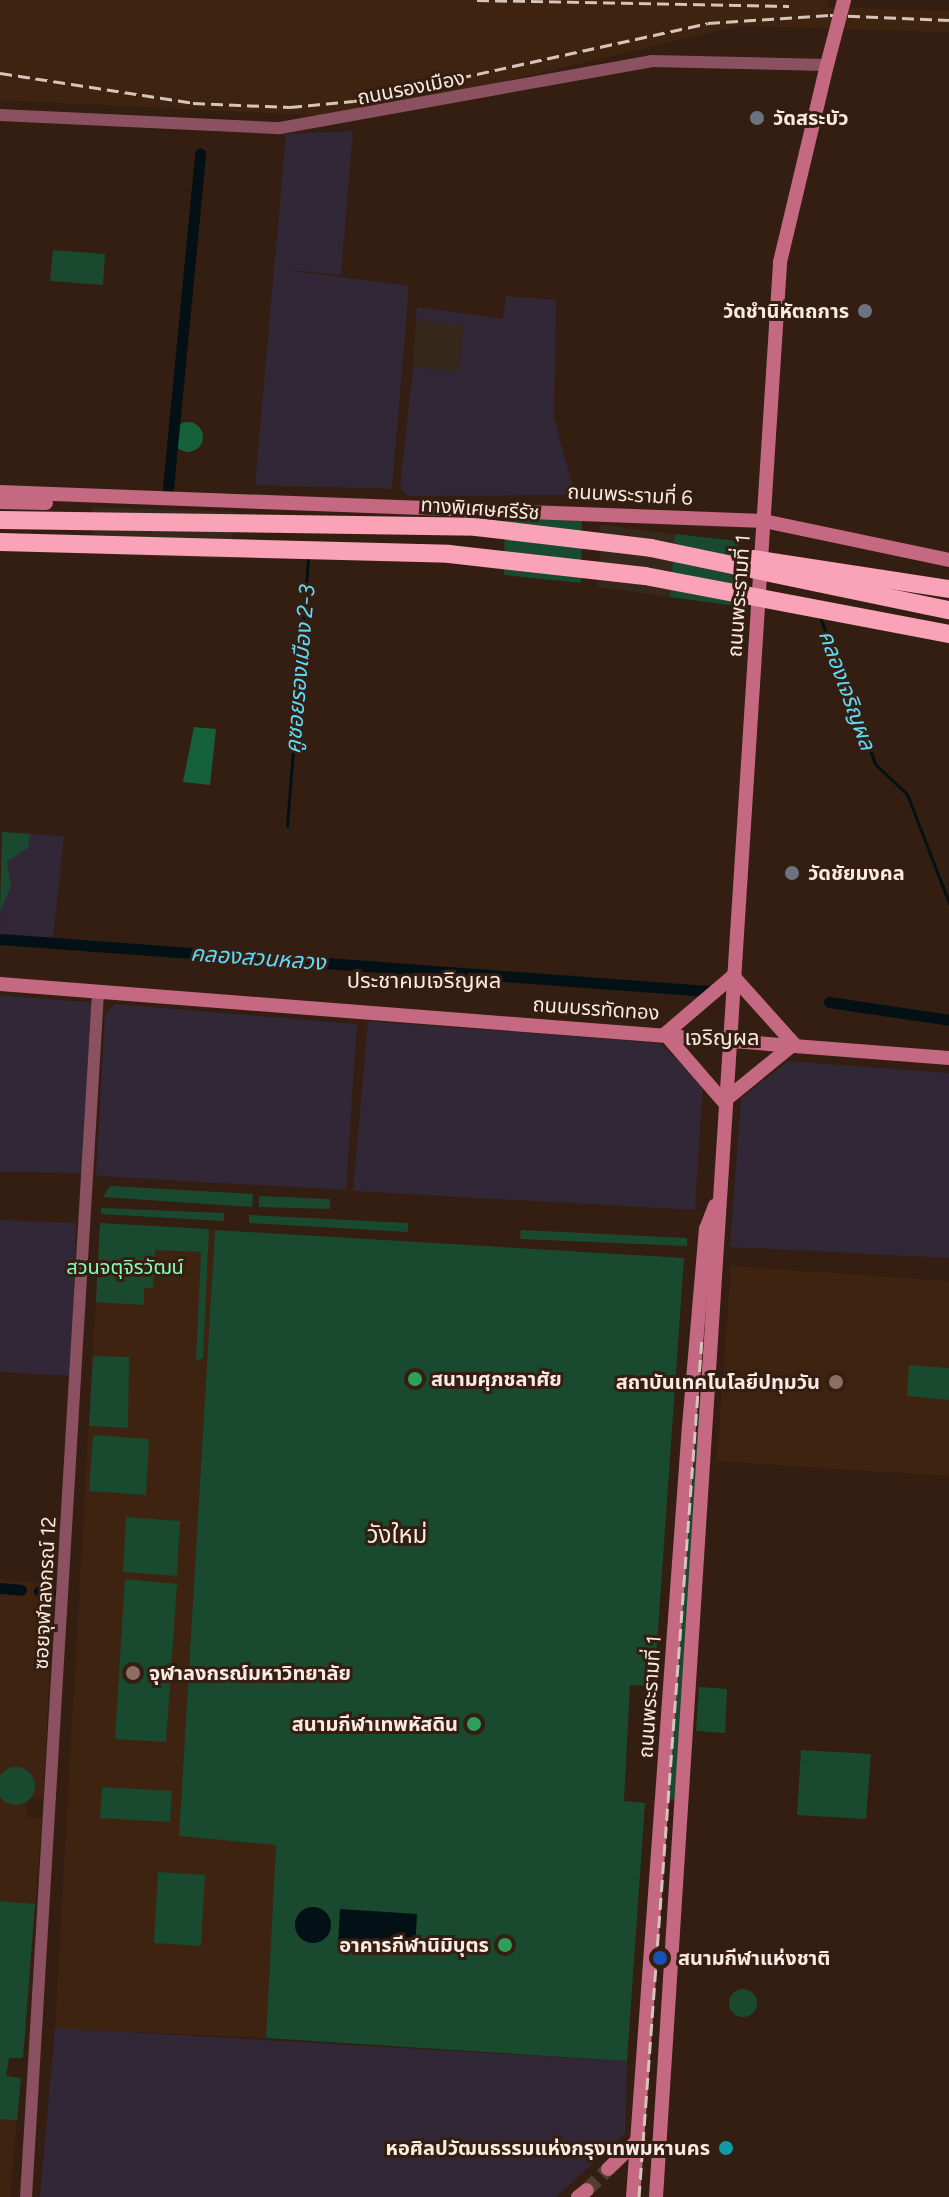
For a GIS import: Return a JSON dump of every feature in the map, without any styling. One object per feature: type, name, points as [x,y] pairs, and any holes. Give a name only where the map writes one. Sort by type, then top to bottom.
[{"type":"highway","name":"ทางพิเศษศรีรัช","points":[[0,520],[476,527],[651,548],[949,610]]},
{"type":"highway","points":[[0,542],[449,554],[645,576],[949,634]]},
{"type":"highway","points":[[651,548],[949,589]]},
{"type":"main road","name":"ถนนพระรามที่ 1","points":[[633,2197],[717,1202],[785,224],[844,0]]},
{"type":"main road","name":"ถนนพระรามที่ 6","points":[[0,492],[88,499]]},
{"type":"main road","name":"ถนนพระรามที่ 6","points":[[0,502],[88,499],[257,501],[764,521],[949,560]]},
{"type":"main road","points":[[733,976],[794,1044],[724,1102],[665,1034],[733,976]]},
{"type":"main road","name":"ถนนบรรทัดทอง","points":[[0,984],[949,1058]]},
{"type":"main road","name":"ถนนพระรามที่ 1","points":[[657,2195],[711,1260]]},
{"type":"main road","points":[[608,2169],[638,2140]]},
{"type":"street","name":"ถนนรองเมือง","points":[[0,115],[321,125],[662,60],[827,65]]},
{"type":"street","name":"ซอยจุฬาลงกรณ์ 12","points":[[26,2197],[98,991]]},
{"type":"shaded area","points":[[0,0],[828,0],[828,7],[949,11],[949,32],[739,26],[404,105],[326,116],[0,100]]},
{"type":"shaded area","points":[[353,131],[341,275],[279,269],[409,286],[392,489],[255,485],[286,134]]},
{"type":"shaded area","points":[[506,296],[556,300],[554,418],[575,495],[407,496],[400,488],[413,367],[458,371],[463,326],[416,320],[417,307],[503,319]]},
{"type":"shaded area","points":[[416,320],[463,326],[458,371],[413,367]]},
{"type":"shaded area","points":[[92,507],[234,512],[231,559],[93,554]]},
{"type":"shaded area","points":[[601,525],[675,534],[670,597],[598,587]]},
{"type":"shaded area","points":[[2,832],[64,836],[53,938],[0,934]]},
{"type":"shaded area","points":[[0,995],[94,1003],[84,1173],[0,1172]]},
{"type":"shaded area","points":[[115,1004],[357,1024],[346,1190],[96,1176],[105,1013]]},
{"type":"shaded area","points":[[368,1021],[659,1043],[703,1083],[695,1210],[353,1191]]},
{"type":"shaded area","points":[[788,1061],[949,1073],[949,1258],[730,1247],[741,1098]]},
{"type":"shaded area","points":[[0,1220],[76,1223],[72,1376],[0,1372]]},
{"type":"shaded area","name":"จุฬาลงกรณ์มหาวิทยาลัย","points":[[100,1223],[215,1230],[179,1835],[276,1844],[266,2038],[55,2028]]},
{"type":"shaded area","name":"สถาบันเทคโนโลยีปทุมวัน","points":[[731,1266],[949,1281],[949,1476],[717,1461]]},
{"type":"shaded area","points":[[0,1580],[54,1584],[43,1798],[26,1797],[26,1817],[42,1818],[23,2058],[9,2058],[6,2076],[21,2078],[10,2197],[0,2197]]},
{"type":"shaded area","points":[[313,1907],[326,1912],[331,1925],[326,1938],[313,1943],[300,1938],[295,1925],[300,1912]]},
{"type":"shaded area","points":[[340,1909],[417,1914],[415,1949],[338,1945]]},
{"type":"shaded area","points":[[55,2028],[627,2061],[625,2134],[556,2197],[40,2197]]},
{"type":"green space","points":[[53,250],[105,254],[103,285],[50,281]]},
{"type":"green space","points":[[188,422],[199,426],[203,437],[199,448],[188,452],[177,448],[173,437],[177,426]]},
{"type":"green space","points":[[505,518],[582,521],[581,583],[504,575]]},
{"type":"green space","points":[[675,534],[738,541],[735,606],[670,597]]},
{"type":"green space","points":[[194,727],[216,729],[210,785],[183,782]]},
{"type":"green space","points":[[2,832],[30,834],[28,848],[7,862],[11,886],[0,912]]},
{"type":"green space","points":[[110,1186],[253,1194],[252,1207],[103,1197]]},
{"type":"green space","points":[[259,1196],[330,1199],[330,1209],[259,1207]]},
{"type":"green space","points":[[101,1208],[224,1213],[224,1221],[101,1214]]},
{"type":"green space","points":[[249,1215],[408,1223],[408,1232],[249,1223]]},
{"type":"green space","name":"สวนจตุจิรวัฒน์","points":[[100,1223],[209,1229],[203,1358],[196,1361],[201,1252],[155,1250],[153,1288],[144,1288],[144,1305],[96,1302]]},
{"type":"green space","name":"สนามกีฬาแห่งชาติ","points":[[215,1230],[684,1258],[653,1701],[650,1686],[630,1685],[624,1801],[645,1803],[627,2061],[266,2038],[276,1845],[179,1836]]},
{"type":"green space","points":[[521,1230],[687,1238],[687,1246],[520,1239]]},
{"type":"green space","points":[[709,1290],[678,1800],[666,1799]]},
{"type":"green space","points":[[93,1356],[129,1357],[128,1428],[89,1426]]},
{"type":"green space","points":[[909,1365],[949,1368],[949,1400],[907,1396]]},
{"type":"green space","points":[[93,1435],[149,1439],[146,1495],[89,1491]]},
{"type":"green space","points":[[126,1517],[180,1521],[177,1576],[123,1572]]},
{"type":"green space","points":[[125,1579],[177,1584],[166,1742],[115,1739]]},
{"type":"green space","points":[[699,1687],[727,1689],[725,1733],[696,1731]]},
{"type":"green space","points":[[801,1750],[871,1754],[866,1819],[797,1815]]},
{"type":"green space","points":[[16,1767],[29,1773],[35,1786],[29,1799],[16,1805],[3,1799],[-3,1786],[3,1773]]},
{"type":"green space","points":[[102,1787],[172,1791],[170,1822],[100,1818]]},
{"type":"green space","points":[[158,1872],[205,1875],[201,1946],[154,1943]]},
{"type":"green space","points":[[0,1901],[35,1904],[23,2058],[9,2058],[6,2076],[21,2078],[17,2120],[0,2119]]},
{"type":"green space","points":[[743,1989],[753,1993],[757,2003],[753,2013],[743,2017],[733,2013],[729,2003],[733,1993]]},
{"type":"waterway","points":[[168,488],[200,154]]},
{"type":"waterway","name":"คูซอยรองเมือง 2-3","points":[[287,826],[308,559]]},
{"type":"waterway","name":"คลองเจริญผล","points":[[820,617],[875,763]]},
{"type":"waterway","name":"คลองเจริญผล","points":[[876,765],[907,794],[949,903]]},
{"type":"waterway","name":"คลองสวนหลวง","points":[[0,939],[708,991]]},
{"type":"waterway","name":"คลองสวนหลวง","points":[[829,1002],[949,1020]]},
{"type":"waterway","points":[[0,1588],[21,1590]]},
{"type":"waterway","points":[[39,1591],[50,1592]]},
{"type":"tunnel","points":[[587,2190],[608,2169]]},
{"type":"railway","points":[[477,0],[789,6]]},
{"type":"railway","points":[[0,73],[193,103],[290,107],[354,101],[708,23],[830,15],[949,20]]},
{"type":"railway","points":[[639,2197],[702,1337]]},
{"type":"place","name":"วัดสระบัว","points":[[757,118]]},
{"type":"place","name":"วัดชำนิหัตถการ","points":[[865,311]]},
{"type":"place","name":"วัดชัยมงคล","points":[[792,873]]},
{"type":"place","name":"สนามศุภชลาศัย","points":[[415,1379]]},
{"type":"place","name":"สถาบันเทคโนโลยีปทุมวัน","points":[[836,1382]]},
{"type":"place","name":"จุฬาลงกรณ์มหาวิทยาลัย","points":[[133,1673]]},
{"type":"place","name":"สนามกีฬาเทพหัสดิน","points":[[474,1724]]},
{"type":"place","name":"อาคารกีฬานิมิบุตร","points":[[505,1945]]},
{"type":"place","name":"สนามกีฬาแห่งชาติ","points":[[660,1958]]},
{"type":"place","name":"หอศิลปวัฒนธรรมแห่งกรุงเทพมหานคร","points":[[726,2148]]},
{"type":"district","name":"ประชาคมเจริญผล","points":[[424,981]]},
{"type":"district","name":"เจริญผล","points":[[722,1038]]},
{"type":"district","name":"วังใหม่","points":[[397,1535]]}]
